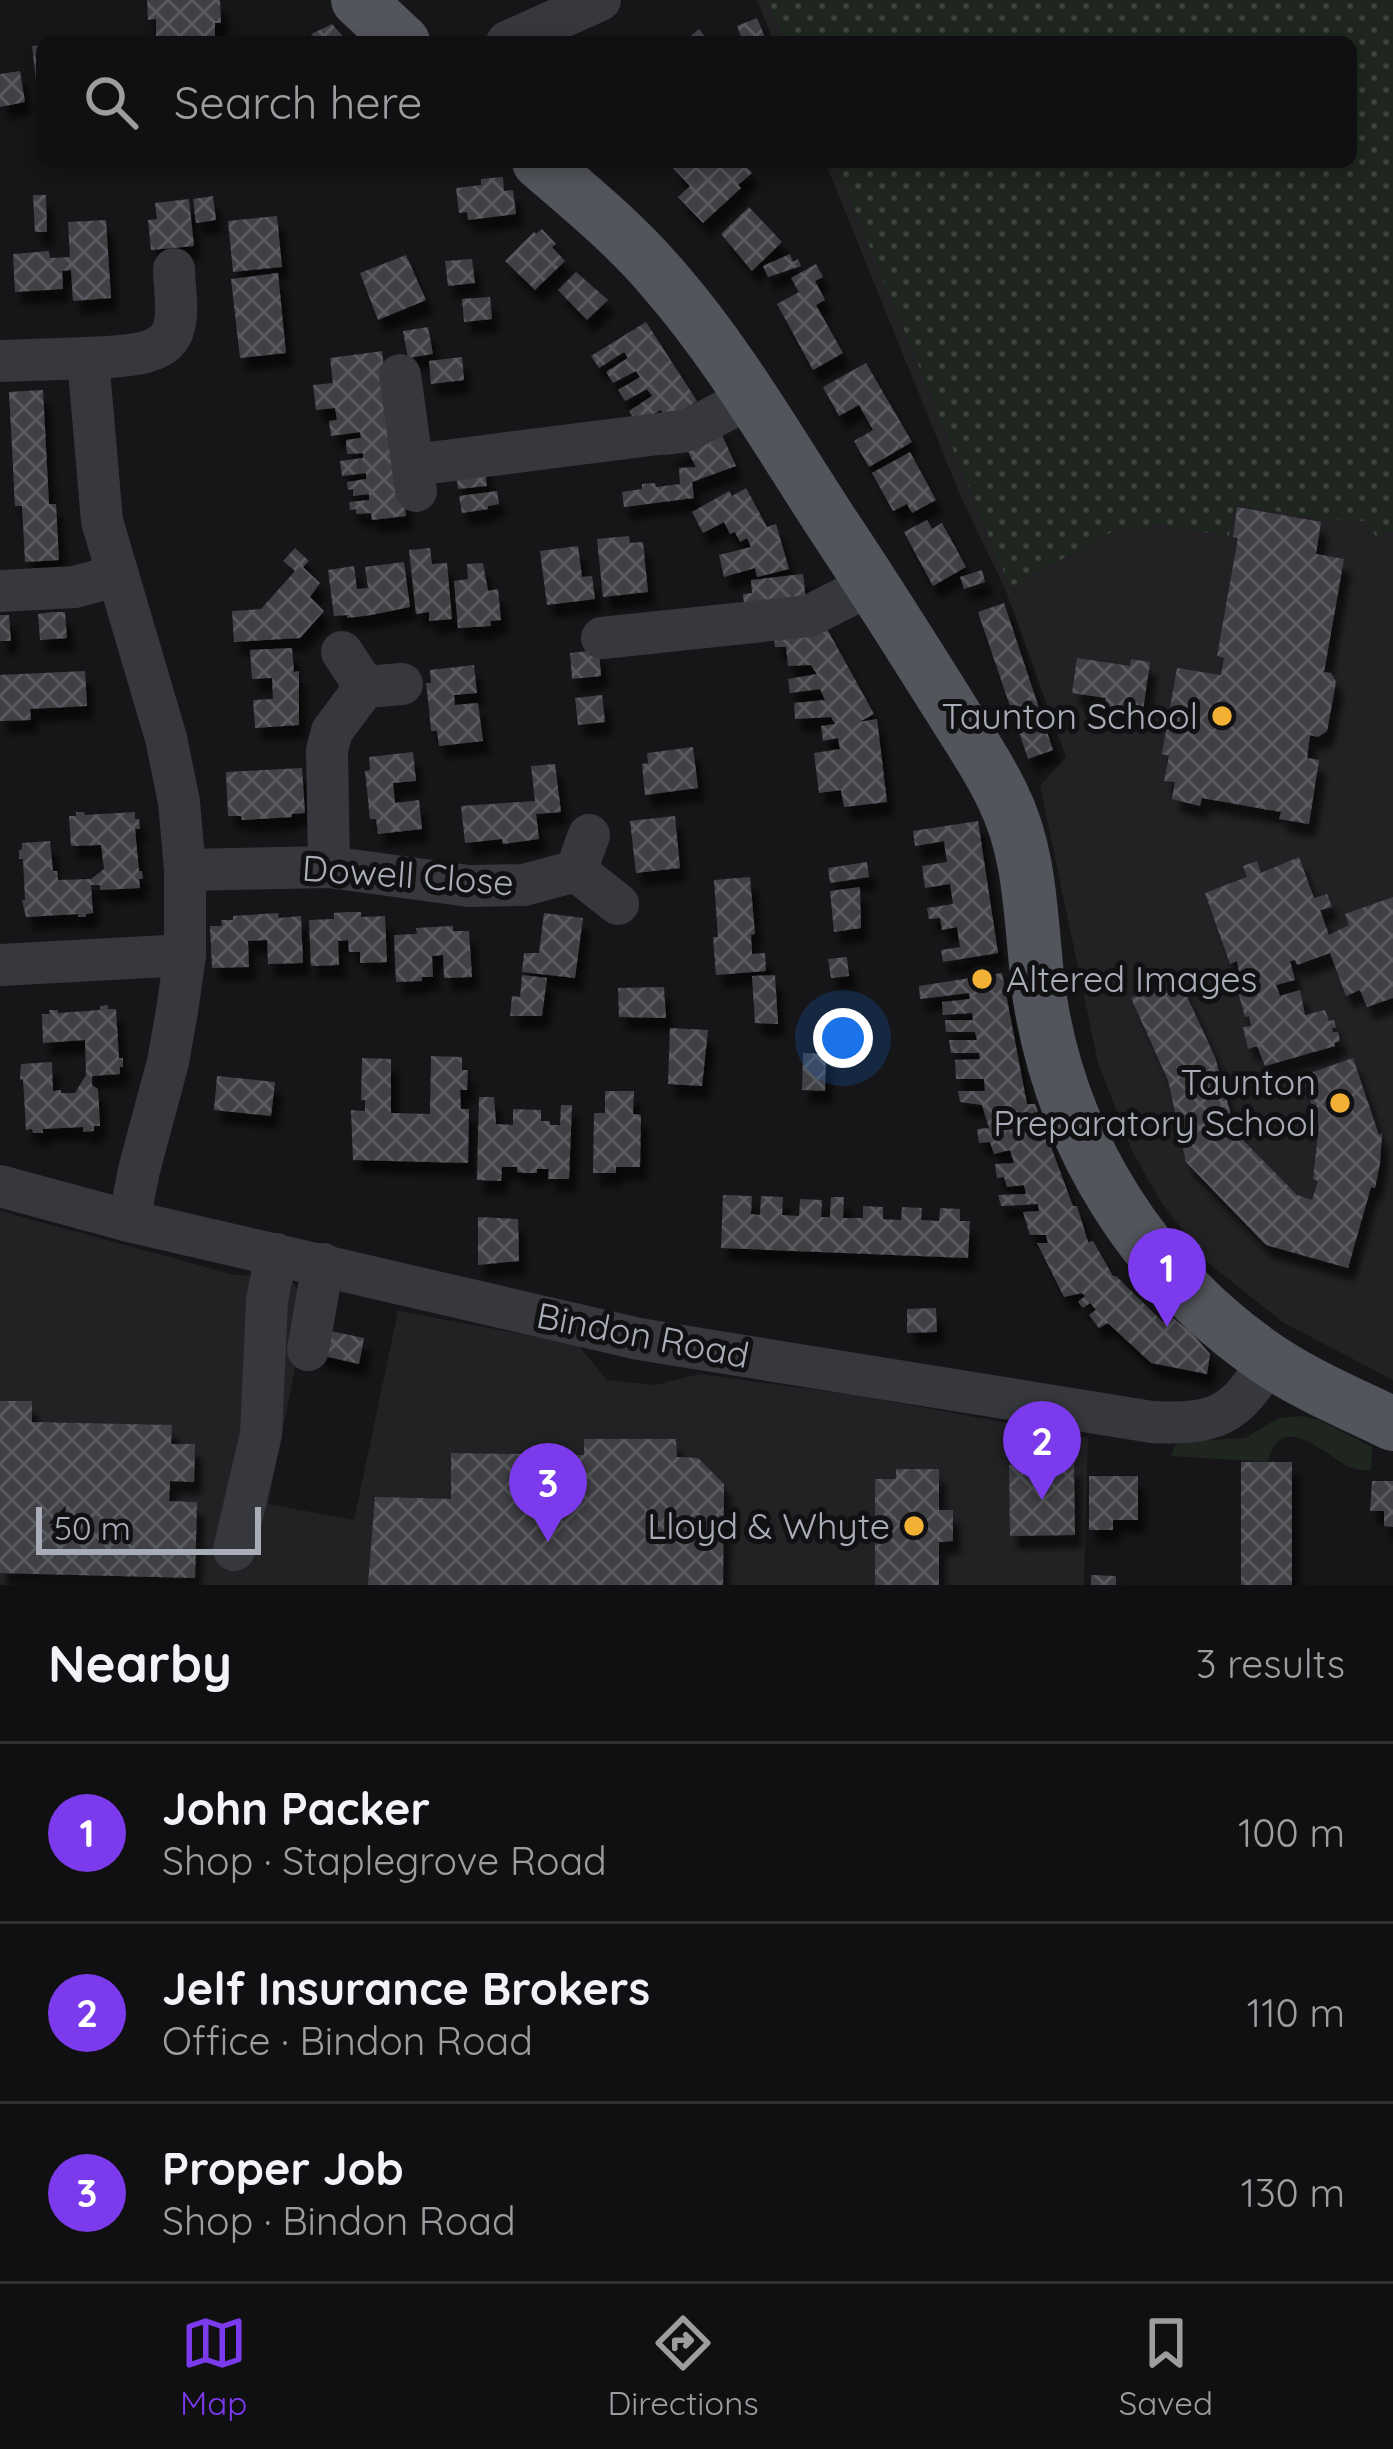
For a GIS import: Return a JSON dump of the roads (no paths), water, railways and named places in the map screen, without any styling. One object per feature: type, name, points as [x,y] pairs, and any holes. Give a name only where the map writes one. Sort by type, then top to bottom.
[{"type":"main road","points":[[358,0],[397,36]]},
{"type":"main road","points":[[546,168],[665,280],[717,347],[1003,796],[1026,877],[1040,999],[1060,1083],[1108,1192],[1141,1241],[1215,1319],[1268,1360],[1393,1424]]},
{"type":"street","points":[[520,36],[600,0]]},
{"type":"street","points":[[0,361],[138,354],[166,343],[174,331],[174,269]]},
{"type":"street","points":[[88,358],[102,521],[166,738],[179,802],[185,870],[185,955],[168,1062],[129,1221]]},
{"type":"street","points":[[400,375],[415,478],[688,430],[751,397]]},
{"type":"street","points":[[0,591],[75,587],[118,575]]},
{"type":"street","points":[[602,638],[809,616],[872,584]]},
{"type":"street","points":[[329,867],[327,750],[332,730],[384,686],[342,652]]},
{"type":"street","name":"Dowell Close","points":[[185,870],[329,867],[470,886],[524,884],[583,853],[618,904]]},
{"type":"street","points":[[0,965],[185,955]]},
{"type":"street","name":"Bindon Road","points":[[0,1186],[129,1221],[639,1339],[1153,1422],[1210,1420],[1240,1401],[1268,1360]]},
{"type":"street","points":[[234,1550],[261,1434],[267,1300],[276,1254]]},
{"type":"street","points":[[308,1350],[323,1264]]},
{"type":"place","name":"Taunton School","points":[[1222,716]]},
{"type":"place","name":"Altered Images","points":[[982,979]]},
{"type":"place","name":"Taunton Preparatory School","points":[[1340,1103]]},
{"type":"place","name":"John Packer","points":[[1167,1327]]},
{"type":"place","name":"Jelf Insurance Brokers","points":[[1042,1500]]},
{"type":"place","name":"Lloyd & Whyte","points":[[914,1526]]},
{"type":"place","name":"Proper Job","points":[[548,1542]]}]
